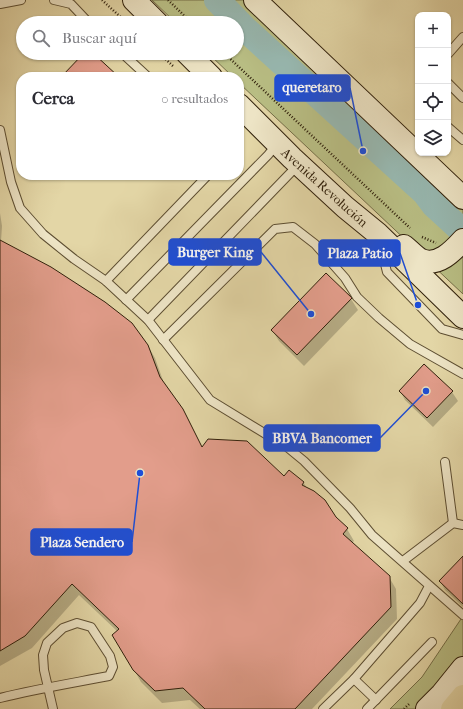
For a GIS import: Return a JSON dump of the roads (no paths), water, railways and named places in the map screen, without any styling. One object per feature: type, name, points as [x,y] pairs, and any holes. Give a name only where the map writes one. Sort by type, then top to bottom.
[{"type":"main road","points":[[134,0],[150,16]]},
{"type":"main road","points":[[255,0],[463,198]]},
{"type":"main road","points":[[194,60],[206,72]]},
{"type":"main road","name":"Avenida Revolución","points":[[244,110],[277,144],[345,207],[378,234],[463,317]]},
{"type":"main road","points":[[345,207],[366,211],[420,260],[432,262],[454,249]]},
{"type":"main road","points":[[447,701],[463,668]]},
{"type":"main road","points":[[427,709],[463,696]]},
{"type":"lane","points":[[0,4],[21,0]]},
{"type":"lane","points":[[54,0],[71,4],[82,16]]},
{"type":"lane","points":[[451,51],[462,41]]},
{"type":"lane","points":[[130,60],[143,72]]},
{"type":"lane","points":[[449,84],[463,98]]},
{"type":"lane","points":[[0,130],[11,182],[20,208],[43,234],[74,259],[106,281],[148,320],[210,400],[274,439],[304,461],[350,508],[372,535],[463,615]]},
{"type":"lane","points":[[451,130],[463,140]]},
{"type":"lane","points":[[126,300],[263,161],[277,144]]},
{"type":"lane","points":[[148,320],[299,164]]},
{"type":"lane","points":[[106,281],[203,180]]},
{"type":"lane","points":[[163,340],[275,229],[294,227],[315,244],[345,278],[357,297],[380,318],[410,344],[463,374]]},
{"type":"lane","points":[[378,234],[386,272],[442,329],[463,335]]},
{"type":"lane","points":[[445,462],[453,523]]},
{"type":"lane","points":[[403,561],[453,523],[463,525]]},
{"type":"lane","points":[[323,709],[354,679],[420,603],[430,586]]},
{"type":"lane","points":[[0,698],[48,688],[109,676],[113,667],[110,656],[91,626],[78,623],[63,628],[47,643],[43,655],[48,688],[53,709]]},
{"type":"lane","points":[[367,709],[432,642]]},
{"type":"lane","points":[[354,679],[376,700]]},
{"type":"waterway","points":[[217,0],[232,16]]},
{"type":"waterway","points":[[244,28],[425,193],[434,205],[459,228]]},
{"type":"place","name":"queretaro","points":[[363,151]]},
{"type":"place","name":"Plaza Patio","points":[[418,305]]},
{"type":"place","name":"Burger King","points":[[311,314]]},
{"type":"place","name":"BBVA Bancomer","points":[[426,391]]},
{"type":"place","name":"Plaza Sendero","points":[[140,473]]}]
